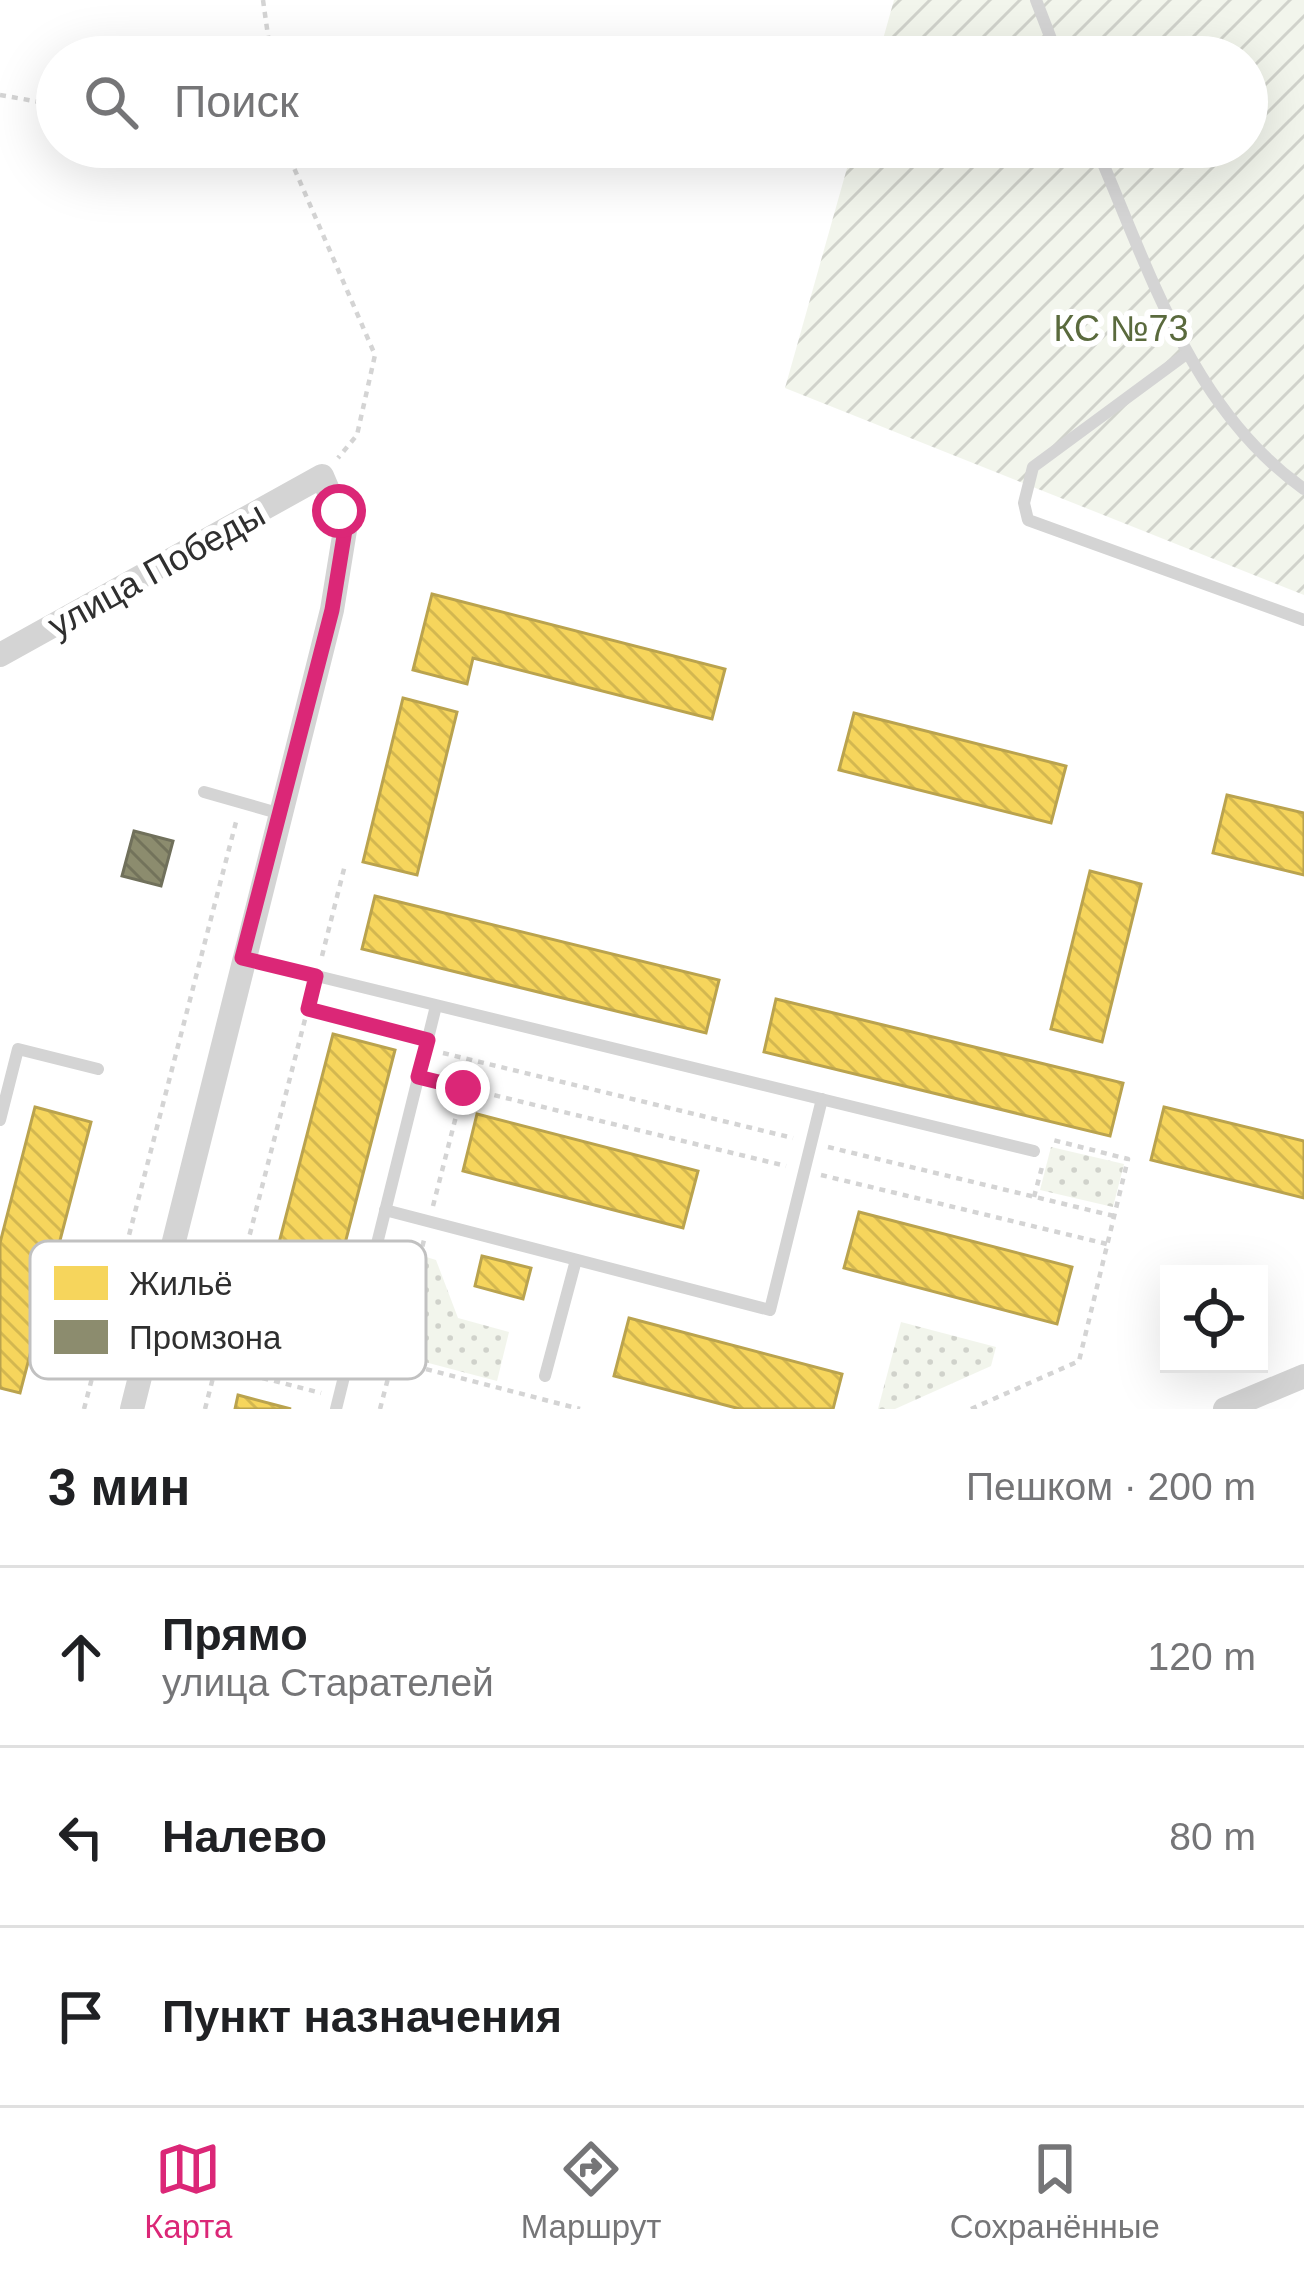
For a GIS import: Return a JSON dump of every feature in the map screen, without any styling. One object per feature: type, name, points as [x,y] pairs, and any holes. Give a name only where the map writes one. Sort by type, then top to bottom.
[{"type":"street","points":[[173,1241],[332,610],[345,530],[322,476]]},
{"type":"street","name":"улица Победы","points":[[0,655],[322,476]]},
{"type":"street","points":[[1225,1409],[1304,1376]]},
{"type":"street","points":[[132,1409],[139,1379]]},
{"type":"lane","points":[[1036,0],[1050,36]]},
{"type":"lane","points":[[1105,168],[1185,355],[1273,467],[1304,489]]},
{"type":"lane","points":[[1185,355],[1033,467],[1024,503],[1028,520],[1304,620]]},
{"type":"lane","points":[[204,792],[281,814]]},
{"type":"lane","points":[[242,958],[1034,1150]]},
{"type":"lane","points":[[377,1241],[436,1006]]},
{"type":"lane","points":[[0,1120],[18,1049],[98,1069]]},
{"type":"lane","points":[[385,1210],[770,1310],[822,1099]]},
{"type":"lane","points":[[545,1376],[576,1260]]},
{"type":"path","points":[[262,0],[268,36]]},
{"type":"path","points":[[0,95],[36,101]]},
{"type":"path","points":[[294,168],[375,355],[357,435],[322,476]]},
{"type":"path","points":[[128,1241],[242,802]]},
{"type":"path","points":[[248,1241],[345,865]]},
{"type":"path","points":[[308,1009],[811,1143],[1114,1216]]},
{"type":"path","points":[[418,1077],[1107,1244]]},
{"type":"path","points":[[424,1241],[463,1088]]},
{"type":"path","points":[[971,1409],[1079,1361]]},
{"type":"path","points":[[426,1369],[580,1409]]},
{"type":"path","points":[[84,1409],[92,1379]]},
{"type":"path","points":[[205,1409],[213,1379]]},
{"type":"path","points":[[259,1379],[337,1403]]},
{"type":"path","points":[[380,1409],[388,1379]]},
{"type":"green space","name":"КС №73","points":[[894,0],[1304,0],[1304,595],[785,388],[847,168],[1268,168],[1268,36],[884,36]]},
{"type":"green space","points":[[1051,1147],[1124,1164],[1113,1207],[1040,1190]]},
{"type":"green space","points":[[426,1257],[436,1260],[458,1318],[509,1332],[497,1381],[426,1362]]},
{"type":"green space","points":[[901,1322],[996,1347],[991,1366],[895,1409],[878,1409]]},
{"type":"building: Жильё","points":[[432,594],[725,669],[712,719],[473,658],[467,684],[413,670]]},
{"type":"building: Жильё","points":[[403,698],[457,712],[417,875],[363,862]]},
{"type":"building: Жильё","points":[[854,713],[1066,766],[1051,823],[839,770]]},
{"type":"building: Жильё","points":[[1227,795],[1304,813],[1304,875],[1213,853]]},
{"type":"building: Жильё","points":[[1090,871],[1141,884],[1102,1042],[1051,1029]]},
{"type":"building: Жильё","points":[[375,896],[719,980],[706,1033],[362,949]]},
{"type":"building: Жильё","points":[[776,999],[1123,1083],[1110,1136],[764,1052]]},
{"type":"building: Жильё","points":[[333,1034],[395,1050],[346,1241],[280,1241]]},
{"type":"building: Жильё","points":[[35,1107],[91,1122],[60,1241],[30,1241],[30,1355],[20,1393],[0,1388],[0,1243]]},
{"type":"building: Жильё","points":[[1164,1107],[1304,1141],[1304,1198],[1151,1160]]},
{"type":"building: Жильё","points":[[477,1114],[698,1171],[683,1228],[463,1171]]},
{"type":"building: Жильё","points":[[859,1212],[1072,1267],[1057,1324],[844,1268]]},
{"type":"building: Жильё","points":[[482,1256],[531,1268],[523,1299],[475,1286]]},
{"type":"building: Жильё","points":[[629,1318],[842,1374],[833,1409],[740,1409],[614,1376]]},
{"type":"building: Жильё","points":[[238,1395],[291,1409],[235,1409]]},
{"type":"building: Промзона","points":[[134,831],[173,841],[161,886],[122,876]]},
{"type":"route","points":[[339,511],[345,530],[332,610],[242,958],[316,976],[308,1009],[428,1040],[418,1077],[463,1088]]}]
